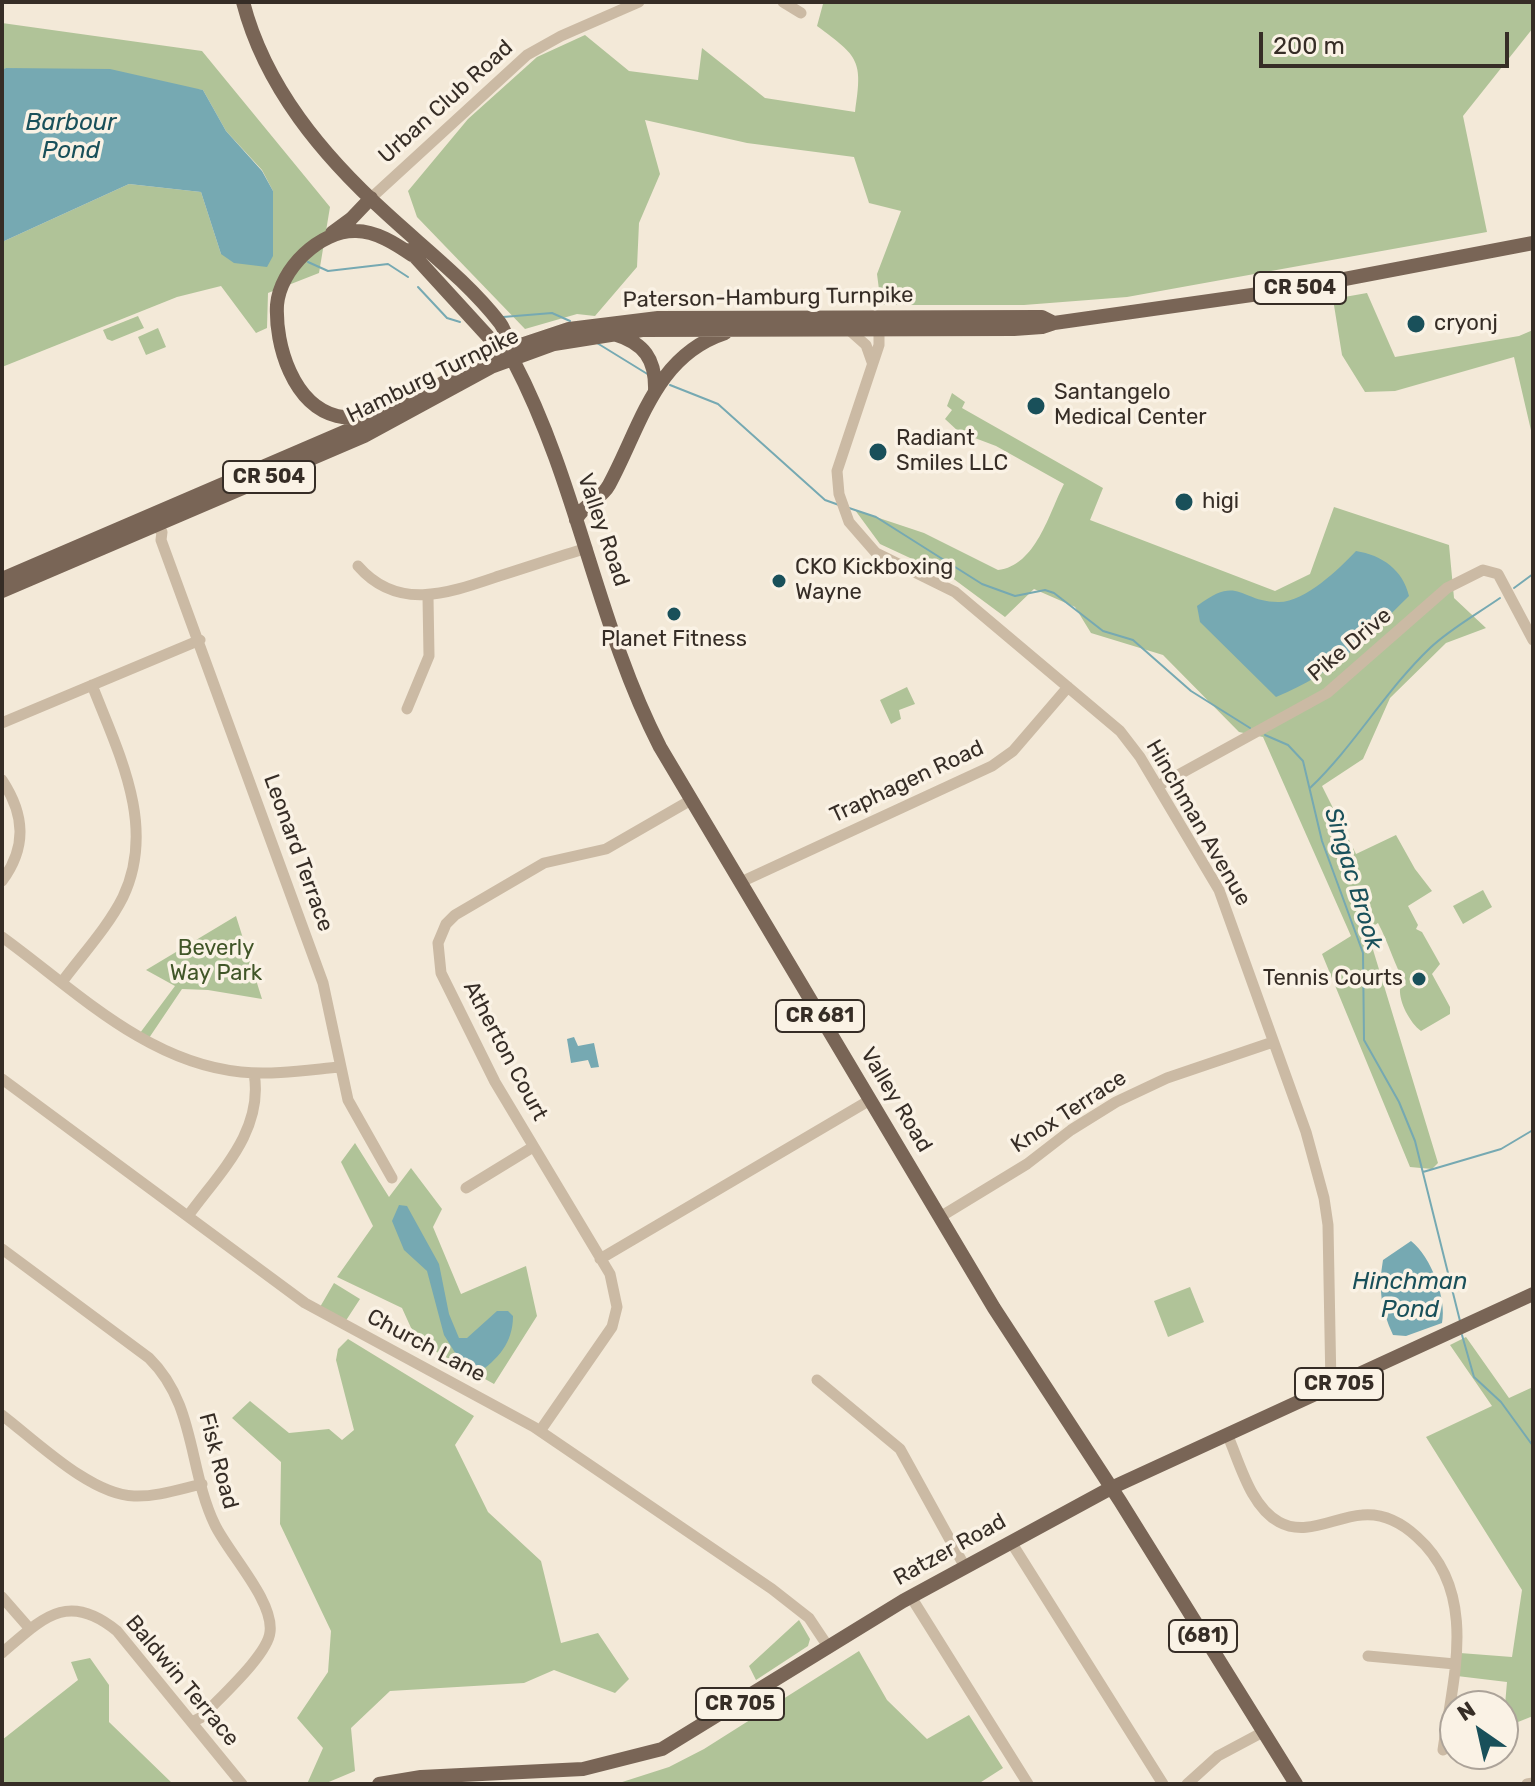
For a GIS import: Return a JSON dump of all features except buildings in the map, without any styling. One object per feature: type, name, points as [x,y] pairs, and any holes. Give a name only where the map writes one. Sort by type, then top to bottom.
[{"type":"main road","name":"Valley Road","points":[[243,2],[249,26],[277,87],[315,138],[371,198],[502,326],[508,353],[532,397],[650,728],[1020,1349],[1296,1784]]},
{"type":"main road","points":[[371,198],[351,219],[296,261],[277,302],[280,339],[296,385],[309,402],[336,416],[386,414]]},
{"type":"main road","name":"Valley Road","points":[[386,213],[412,255],[508,353]]},
{"type":"main road","points":[[321,240],[355,230],[389,239],[412,255]]},
{"type":"main road","name":"Hamburg Turnpike","points":[[2,591],[158,533],[364,436],[508,353],[588,332],[848,329],[879,324],[1021,329],[1287,290],[1533,243]]},
{"type":"main road","name":"Paterson-Hamburg Turnpike","points":[[588,332],[658,318],[879,324]]},
{"type":"main road","points":[[576,520],[584,507],[604,492],[655,391],[687,350],[737,329]]},
{"type":"main road","points":[[588,332],[645,349],[654,363],[655,391]]},
{"type":"main road","name":"CR 504","points":[[2,579],[386,414],[508,353]]},
{"type":"main road","points":[[569,502],[597,488],[614,472]]},
{"type":"main road","name":"Ratzer Road","points":[[379,1784],[421,1777],[583,1769],[635,1758],[686,1737],[911,1597],[1111,1488],[1533,1294]]},
{"type":"street","name":"Urban Club Road","points":[[371,198],[527,55],[561,36],[639,2]]},
{"type":"street","points":[[783,2],[801,13]]},
{"type":"street","name":"Hinchman Avenue","points":[[879,324],[872,363],[839,459],[837,484],[842,504],[857,533],[876,553],[955,592],[1120,731],[1158,786],[1225,904],[1324,1198],[1330,1245],[1331,1387]]},
{"type":"street","points":[[848,329],[866,345],[872,363]]},
{"type":"street","name":"Leonard Terrace","points":[[158,533],[200,640],[323,983],[340,1067],[355,1117],[392,1178]]},
{"type":"street","points":[[358,566],[368,577],[393,591],[428,597],[587,548]]},
{"type":"street","name":"Pike Drive","points":[[1158,786],[1327,693],[1447,588],[1479,571],[1490,569],[1498,574],[1533,640]]},
{"type":"street","points":[[407,709],[429,656],[428,597]]},
{"type":"street","points":[[2,723],[200,640]]},
{"type":"street","points":[[62,982],[115,911],[129,880],[135,851],[132,794],[92,685]]},
{"type":"street","name":"Traphagen Road","points":[[741,882],[992,766],[1013,751],[1068,687]]},
{"type":"street","points":[[2,780],[15,804],[21,829],[19,852],[2,881]]},
{"type":"street","name":"Atherton Court","points":[[540,1431],[615,1317],[614,1285],[490,1073],[441,973],[438,950],[441,933],[455,915],[532,869],[556,859],[606,849],[691,800]]},
{"type":"street","points":[[2,937],[157,1047],[198,1064],[254,1073],[340,1067]]},
{"type":"street","name":"Knox Terrace","points":[[940,1217],[1027,1164],[1116,1102],[1167,1078],[1273,1042]]},
{"type":"street","points":[[188,1216],[253,1123],[257,1099],[254,1073]]},
{"type":"street","name":"Church Lane","points":[[2,1079],[324,1314],[540,1431],[801,1610],[829,1648]]},
{"type":"street","points":[[600,1259],[870,1100]]},
{"type":"street","points":[[466,1188],[533,1147]]},
{"type":"street","name":"Fisk Road","points":[[2,1249],[159,1367],[181,1403],[214,1524],[265,1606],[270,1633],[264,1648],[202,1717],[192,1722]]},
{"type":"street","points":[[817,1380],[900,1449],[965,1567]]},
{"type":"street","points":[[2,1415],[90,1481],[114,1493],[145,1496],[202,1484]]},
{"type":"street","points":[[1227,1434],[1256,1499],[1276,1521],[1302,1528],[1371,1515],[1401,1524],[1421,1540],[1443,1571],[1456,1602],[1459,1625],[1451,1690]]},
{"type":"street","points":[[1011,1542],[1163,1784]]},
{"type":"street","points":[[2,1597],[30,1629]]},
{"type":"street","points":[[911,1597],[1028,1784]]},
{"type":"street","name":"Baldwin Terrace","points":[[2,1653],[47,1616],[63,1610],[96,1617],[117,1631],[242,1784]]},
{"type":"street","points":[[1368,1656],[1455,1664]]},
{"type":"street","points":[[1187,1784],[1218,1756],[1263,1732]]},
{"type":"street","points":[[1527,1784],[1533,1783]]},
{"type":"green space","points":[[1533,2],[1533,28],[1463,116],[1487,232],[1127,297],[1024,305],[881,305],[877,274],[901,211],[869,203],[854,157],[747,143],[645,120],[660,174],[639,223],[637,267],[595,316],[577,314],[525,329],[417,217],[408,191],[468,119],[537,57],[585,35],[629,71],[698,80],[702,48],[765,98],[855,112],[858,70],[855,61],[842,45],[817,26],[823,4]]},
{"type":"green space","points":[[2,23],[202,51],[330,207],[319,273],[268,293],[267,328],[256,333],[221,286],[177,297],[2,367],[2,242],[129,184],[201,192],[221,254],[273,256],[273,191],[262,170],[226,131],[203,90],[7,68],[2,70]]},
{"type":"green space","points":[[1367,293],[1395,357],[1519,336],[1533,330],[1533,439],[1514,357],[1395,391],[1365,392],[1342,355],[1333,299]]},
{"type":"green space","points":[[138,316],[144,328],[112,341],[107,339],[103,330]]},
{"type":"green space","points":[[158,328],[166,347],[146,355],[138,337]]},
{"type":"green space","points":[[952,393],[965,402],[962,408],[1103,488],[1090,520],[1275,591],[1310,574],[1334,507],[1449,545],[1454,598],[1486,628],[1446,643],[1390,698],[1363,759],[1322,786],[1356,854],[1396,835],[1415,869],[1432,891],[1408,906],[1418,925],[1416,929],[1422,932],[1440,964],[1432,974],[1450,1007],[1450,1014],[1421,1031],[1417,1027],[1403,1006],[1400,989],[1406,985],[1378,923],[1367,930],[1438,1163],[1432,1169],[1410,1167],[1322,954],[1351,936],[1263,737],[1239,732],[1163,655],[1091,633],[1075,607],[1034,589],[1005,617],[951,577],[880,544],[855,510],[924,533],[998,570],[1011,566],[1032,549],[1064,484],[996,446],[959,432],[945,419],[952,410],[947,406]]},
{"type":"green space","points":[[907,687],[915,704],[899,710],[901,719],[891,724],[880,700]]},
{"type":"green space","points":[[1483,890],[1492,907],[1463,924],[1453,906]]},
{"type":"green space","name":"Beverly Way Park","points":[[236,916],[262,999],[182,989],[149,1038],[140,1033],[175,986],[146,970]]},
{"type":"green space","points":[[355,1143],[389,1197],[411,1168],[442,1209],[433,1227],[461,1294],[526,1266],[537,1316],[494,1384],[417,1341],[402,1308],[337,1277],[373,1226],[341,1162]]},
{"type":"green space","points":[[334,1283],[360,1299],[345,1322],[320,1307]]},
{"type":"green space","points":[[1190,1287],[1204,1322],[1168,1337],[1154,1301]]},
{"type":"green space","points":[[1466,1337],[1509,1398],[1533,1387],[1533,1716],[1519,1722],[1519,1690],[1506,1690],[1507,1682],[1457,1676],[1460,1653],[1512,1657],[1522,1590],[1426,1437],[1492,1406],[1450,1345]]},
{"type":"green space","points":[[348,1339],[474,1416],[455,1445],[488,1512],[541,1561],[561,1643],[598,1633],[629,1679],[615,1693],[554,1670],[524,1683],[390,1691],[351,1728],[355,1771],[324,1784],[307,1784],[323,1748],[297,1718],[328,1672],[331,1631],[280,1524],[281,1462],[232,1418],[250,1401],[289,1433],[329,1429],[342,1440],[354,1430],[336,1360],[338,1349]]},
{"type":"green space","points":[[799,1620],[810,1639],[808,1646],[756,1680],[749,1666]]},
{"type":"green space","points":[[859,1651],[887,1700],[927,1739],[969,1715],[1003,1768],[978,1784],[616,1784],[669,1767],[704,1749]]},
{"type":"green space","points":[[90,1658],[109,1685],[109,1722],[173,1784],[2,1784],[2,1740],[78,1680],[71,1662]]},
{"type":"water","name":"Barbour Pond","points":[[110,69],[203,90],[226,131],[262,171],[273,191],[273,256],[267,267],[234,263],[221,254],[201,192],[129,184],[2,242],[2,70]]},
{"type":"water","points":[[1356,551],[1390,565],[1402,579],[1409,596],[1333,666],[1276,697],[1200,622],[1197,606],[1222,592],[1231,590],[1278,602],[1299,597],[1320,584]]},
{"type":"water","points":[[574,1037],[578,1046],[594,1043],[599,1067],[591,1068],[588,1060],[571,1063],[567,1039]]},
{"type":"water","points":[[399,1205],[407,1206],[439,1264],[449,1314],[459,1338],[467,1338],[497,1311],[508,1311],[513,1316],[503,1350],[477,1374],[459,1359],[444,1335],[427,1271],[404,1250],[392,1221]]},
{"type":"water","name":"Hinchman Pond","points":[[1411,1241],[1425,1257],[1436,1279],[1442,1302],[1442,1323],[1406,1336],[1393,1335],[1382,1298],[1383,1260]]},
{"type":"waterway","points":[[308,262],[328,271],[388,264],[408,277]]},
{"type":"waterway","points":[[418,287],[447,318],[460,322]]},
{"type":"waterway","points":[[503,317],[552,313],[570,321]]},
{"type":"waterway","points":[[597,343],[649,375]]},
{"type":"waterway","points":[[670,385],[718,404],[825,500],[839,505]]},
{"type":"waterway","points":[[849,508],[876,517],[982,584],[1015,596],[1045,590],[1054,593],[1103,631],[1133,640],[1191,691],[1250,728]]},
{"type":"waterway","points":[[1514,588],[1533,574]]},
{"type":"waterway","points":[[1310,788],[1430,648],[1500,598]]},
{"type":"waterway","name":"Singac Brook","points":[[1265,735],[1288,745],[1303,761],[1322,841],[1363,953],[1364,1040],[1399,1102],[1415,1141],[1460,1321]]},
{"type":"waterway","points":[[1423,1172],[1501,1149],[1533,1130]]},
{"type":"waterway","name":"Singac Brook","points":[[1462,1335],[1474,1377],[1501,1402],[1533,1446]]},
{"type":"place","name":"cryonj","points":[[1416,324]]},
{"type":"place","name":"Santangelo Medical Center","points":[[1036,406]]},
{"type":"place","name":"Radiant Smiles LLC","points":[[878,452]]},
{"type":"place","name":"higi","points":[[1184,502]]},
{"type":"place","name":"CKO Kickboxing Wayne","points":[[779,581]]},
{"type":"place","name":"Planet Fitness","points":[[674,614]]},
{"type":"place","name":"Tennis Courts","points":[[1419,979]]}]
